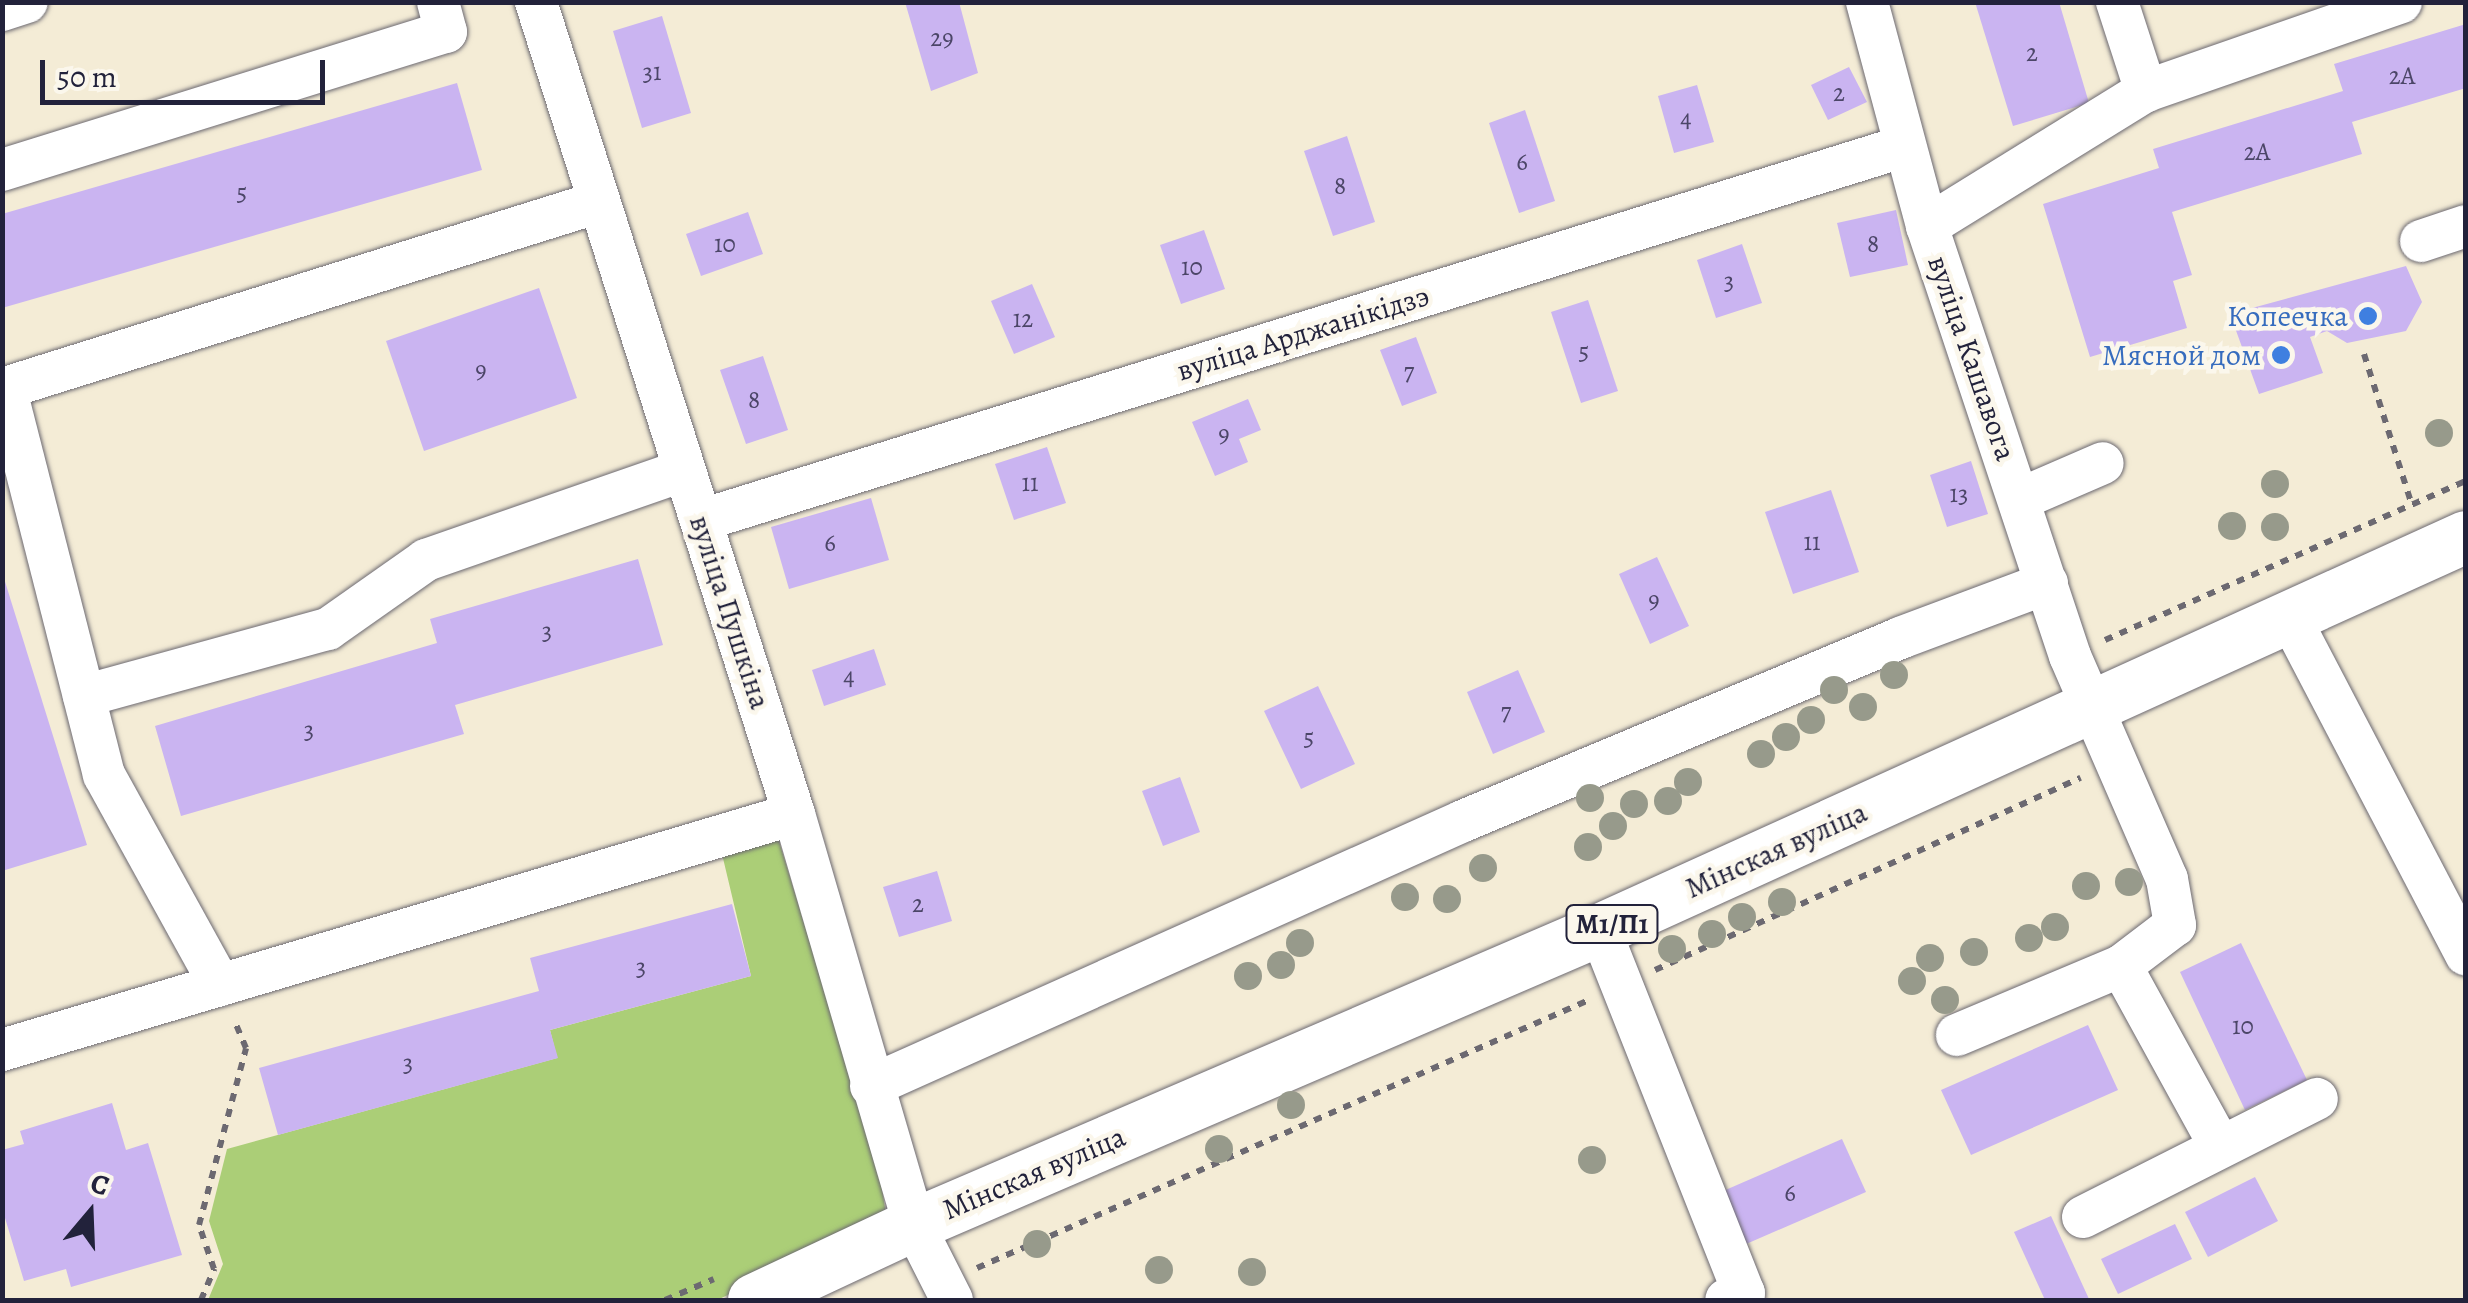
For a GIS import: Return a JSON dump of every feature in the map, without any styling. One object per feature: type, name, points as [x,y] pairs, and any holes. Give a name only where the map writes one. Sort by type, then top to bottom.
[{"type":"main road","name":"Мінская вуліца","points":[[754,1300],[914,1225],[1600,930],[2098,722],[2289,616],[2466,536]]},
{"type":"street","points":[[2,10],[27,2]]},
{"type":"street","points":[[2,170],[446,32],[438,2]]},
{"type":"street","name":"вуліца Пушкіна","points":[[536,2],[794,814],[914,1225],[948,1292]]},
{"type":"street","name":"вуліца Кашавога","points":[[1867,2],[1927,226],[2047,583],[2098,722],[2166,879],[2175,925],[2121,966]]},
{"type":"street","points":[[2117,2],[2146,92]]},
{"type":"street","points":[[1927,226],[2146,92],[2400,2]]},
{"type":"street","name":"вуліца Арджанікідзэ","points":[[702,520],[1905,146]]},
{"type":"street","points":[[220,984],[104,775],[5,388],[599,202]]},
{"type":"street","points":[[2421,241],[2466,226]]},
{"type":"street","points":[[2020,498],[2104,463]]},
{"type":"street","points":[[84,696],[328,629],[426,560],[684,470]]},
{"type":"street","points":[[871,1086],[1481,813],[1900,638],[2047,583]]},
{"type":"street","points":[[2289,616],[2466,954]]},
{"type":"street","points":[[2,1050],[794,814]]},
{"type":"street","points":[[1600,930],[1744,1293],[1726,1300]]},
{"type":"street","points":[[1958,1035],[2121,966],[2220,1146]]},
{"type":"street","points":[[2083,1218],[2317,1099]]},
{"type":"path","points":[[2364,354],[2412,505]]},
{"type":"path","points":[[2097,624],[2102,642],[2466,481]]},
{"type":"path","points":[[948,1292],[2096,771],[2098,722]]},
{"type":"path","points":[[201,1300],[214,1268],[200,1224],[246,1048],[220,984]]},
{"type":"green space","points":[[778,838],[879,1168],[886,1215],[872,1229],[717,1300],[208,1300],[223,1264],[209,1221],[227,1149],[557,1058],[550,1030],[751,976],[722,854]]},
{"type":"building","points":[[905,2],[959,2],[978,73],[931,91]]},
{"type":"building","points":[[1975,2],[2059,2],[2089,103],[2013,126]]},
{"type":"building","points":[[662,16],[691,113],[642,128],[613,31]]},
{"type":"building","points":[[2466,24],[2466,88],[2352,122],[2362,154],[2172,212],[2192,275],[2173,281],[2187,328],[2090,357],[2043,204],[2159,168],[2153,149],[2343,91],[2334,64]]},
{"type":"building","points":[[1849,67],[1867,102],[1828,120],[1811,85]]},
{"type":"building","points":[[457,83],[482,170],[2,308],[2,214]]},
{"type":"building","points":[[1697,85],[1714,142],[1674,153],[1658,96]]},
{"type":"building","points":[[1525,110],[1555,201],[1519,213],[1489,123]]},
{"type":"building","points":[[1347,136],[1375,222],[1333,236],[1304,151]]},
{"type":"building","points":[[1896,210],[1908,265],[1850,277],[1837,223]]},
{"type":"building","points":[[748,212],[763,254],[701,276],[686,234]]},
{"type":"building","points":[[1204,230],[1225,289],[1181,304],[1160,245]]},
{"type":"building","points":[[1742,244],[1762,303],[1716,318],[1697,260]]},
{"type":"building","points":[[2406,266],[2422,302],[2406,331],[2347,343],[2327,331],[2310,337],[2323,373],[2259,394],[2230,314]]},
{"type":"building","points":[[1032,284],[1055,337],[1014,354],[991,301]]},
{"type":"building","points":[[539,288],[577,398],[424,451],[386,341]]},
{"type":"building","points":[[1588,300],[1618,391],[1581,403],[1551,312]]},
{"type":"building","points":[[1416,337],[1437,393],[1402,406],[1380,350]]},
{"type":"building","points":[[763,356],[788,430],[746,444],[720,370]]},
{"type":"building","points":[[1248,399],[1261,430],[1239,439],[1248,462],[1215,476],[1192,422]]},
{"type":"building","points":[[1047,447],[1066,503],[1014,520],[995,464]]},
{"type":"building","points":[[1971,461],[1988,514],[1947,527],[1930,475]]},
{"type":"building","points":[[1831,490],[1859,572],[1793,594],[1765,512]]},
{"type":"building","points":[[871,498],[889,560],[789,589],[771,527]]},
{"type":"building","points":[[1657,557],[1689,626],[1650,644],[1619,574]]},
{"type":"building","points":[[638,559],[663,645],[455,705],[464,734],[181,816],[155,726],[437,643],[430,619]]},
{"type":"building","points":[[2,572],[87,845],[2,871]]},
{"type":"building","points":[[874,649],[886,685],[824,706],[812,670]]},
{"type":"building","points":[[1518,670],[1545,732],[1493,754],[1467,692]]},
{"type":"building","points":[[1318,686],[1355,764],[1301,789],[1264,711]]},
{"type":"building","points":[[1180,777],[1200,832],[1163,846],[1142,791]]},
{"type":"building","points":[[937,871],[952,921],[899,937],[883,887]]},
{"type":"building","points":[[732,904],[751,976],[550,1030],[558,1058],[278,1135],[259,1068],[539,991],[530,958]]},
{"type":"building","points":[[2241,943],[2307,1080],[2245,1110],[2180,972]]},
{"type":"building","points":[[2088,1025],[2118,1090],[1971,1155],[1941,1090]]},
{"type":"building","points":[[112,1103],[126,1150],[148,1143],[182,1255],[71,1287],[66,1269],[24,1281],[2,1208],[2,1150],[24,1144],[20,1131]]},
{"type":"building","points":[[1842,1139],[1866,1192],[1737,1248],[1714,1195]]},
{"type":"building","points":[[2255,1177],[2278,1221],[2208,1257],[2185,1212]]},
{"type":"building","points":[[2051,1216],[2089,1299],[2045,1300],[2014,1232]]},
{"type":"building","points":[[2175,1224],[2192,1259],[2118,1294],[2101,1259]]},
{"type":"place","name":"Копеечка","points":[[2368,316]]},
{"type":"place","name":"Мясной дом","points":[[2281,355]]}]
